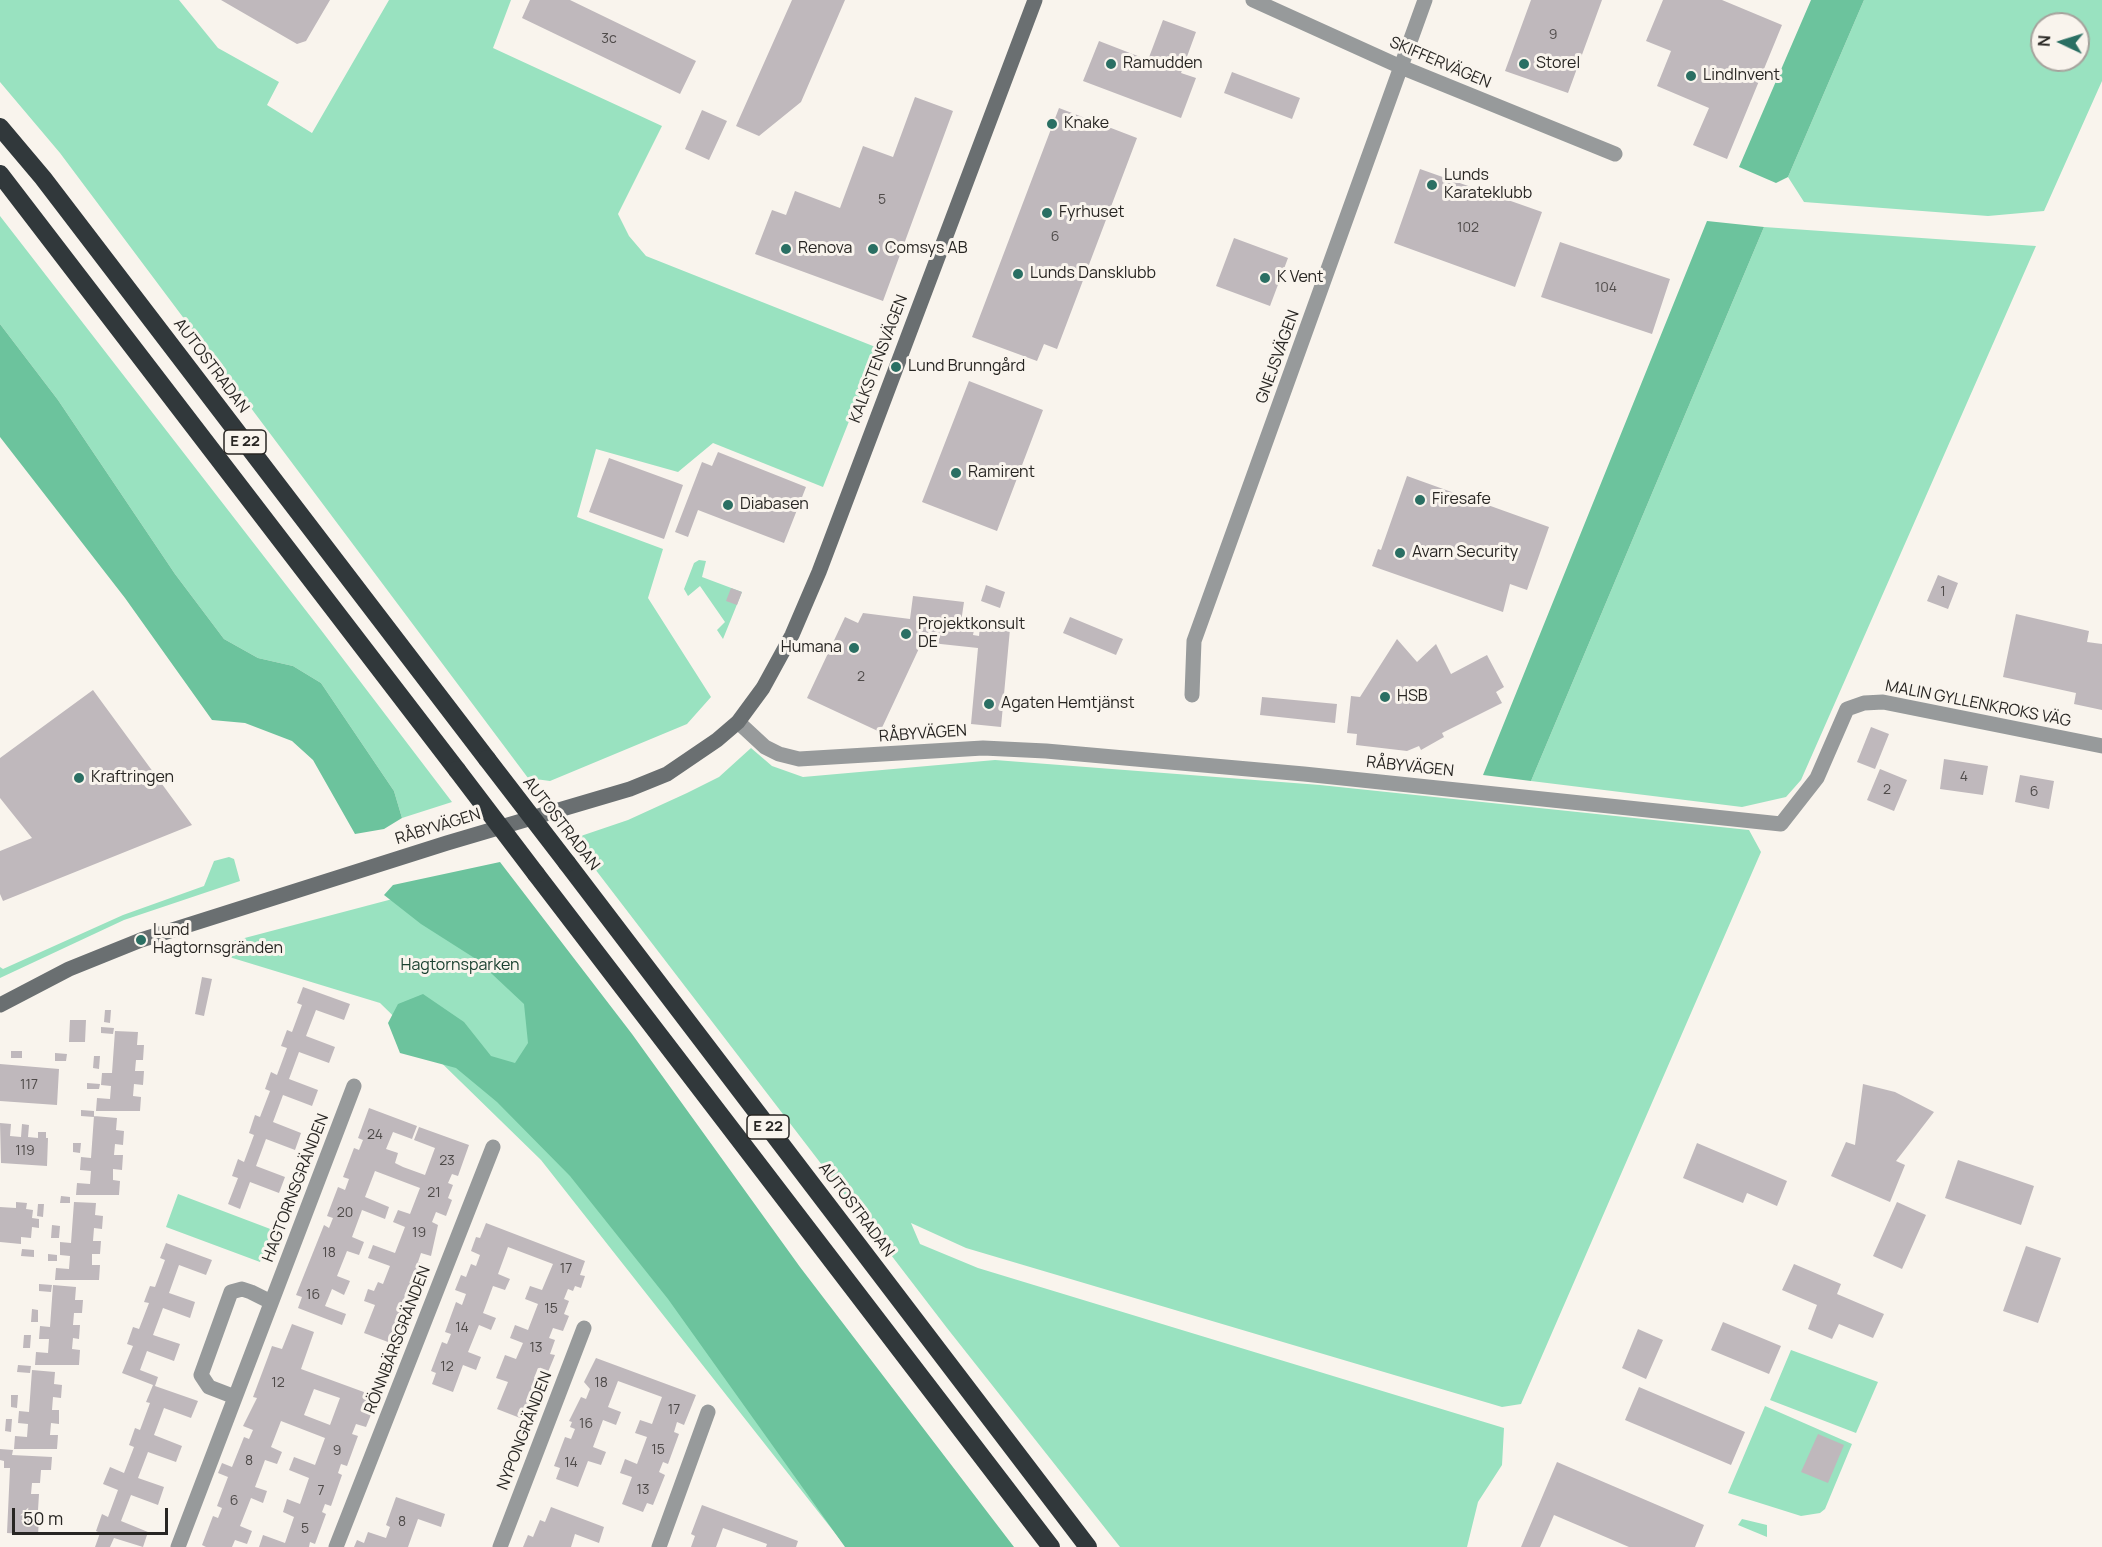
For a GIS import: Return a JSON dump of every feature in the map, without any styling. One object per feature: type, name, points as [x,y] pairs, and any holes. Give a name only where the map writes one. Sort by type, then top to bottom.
[{"type":"highway","name":"AUTOSTRADAN","points":[[0,126],[43,178],[1088,1547]]},
{"type":"highway","name":"E 22","points":[[0,174],[1051,1547]]},
{"type":"street","name":"KALKSTENSVÄGEN","points":[[738,722],[753,703],[786,645],[819,572],[1035,0]]},
{"type":"street","name":"SKIFFERVÄGEN","points":[[1252,0],[1401,67],[1615,154]]},
{"type":"street","name":"GNEJSVÄGEN","points":[[1192,695],[1194,641],[1425,0]]},
{"type":"street","name":"MALIN GYLLENKROKS VÄG","points":[[1847,709],[1864,703],[1883,702],[2102,746]]},
{"type":"street","name":"RÅBYVÄGEN","points":[[0,1005],[69,969],[141,940],[447,843],[630,789],[667,774],[717,740],[738,722],[765,747],[779,754],[799,759],[983,748],[1035,751],[1304,774],[1781,824],[1817,778],[1847,709]]},
{"type":"street","name":"HAGTORNSGRÄNDEN","points":[[178,1547],[354,1086]]},
{"type":"street","name":"RÖNNBÄRSGRÄNDEN","points":[[336,1547],[493,1147]]},
{"type":"street","points":[[235,1397],[209,1387],[204,1383],[201,1375],[231,1292],[242,1289],[272,1302]]},
{"type":"street","name":"NYPONGRÄNDEN","points":[[500,1547],[584,1328]]},
{"type":"street","points":[[659,1547],[708,1412]]},
{"type":"green space","points":[[0,0],[179,0],[218,48],[279,82],[267,105],[312,133],[389,0],[511,0],[493,48],[662,126],[618,214],[629,236],[646,256],[878,348],[823,487],[713,443],[678,472],[596,449],[577,517],[663,549],[648,598],[711,697],[687,724],[550,781],[528,778],[60,153],[0,82]]},
{"type":"green space","points":[[1811,0],[1864,0],[1788,177],[1776,183],[1739,167]]},
{"type":"green space","points":[[1864,0],[2102,0],[2102,81],[2044,211],[1988,216],[1804,202],[1788,177]]},
{"type":"green space","points":[[0,216],[452,802],[402,818],[394,791],[321,683],[293,666],[258,658],[224,639],[175,574],[58,400],[0,324]]},
{"type":"green space","points":[[1707,221],[1764,227],[1531,781],[1483,775]]},
{"type":"green space","points":[[1764,227],[2036,246],[1801,780],[1786,797],[1742,807],[1531,781]]},
{"type":"green space","points":[[0,324],[58,400],[175,574],[224,639],[258,658],[293,666],[321,683],[394,791],[402,818],[384,829],[355,834],[313,760],[292,741],[245,723],[212,720],[125,598],[0,437]]},
{"type":"green space","points":[[699,560],[706,561],[702,577],[742,592],[723,639],[717,630],[725,622],[700,586],[688,596],[684,589],[694,563]]},
{"type":"green space","points":[[751,748],[772,766],[803,777],[995,760],[1320,785],[1749,830],[1761,852],[1521,1404],[1502,1407],[966,1248],[911,1223],[920,1244],[978,1268],[1504,1428],[1502,1465],[1478,1502],[1467,1547],[1120,1547],[947,1328],[572,839],[628,820],[719,777]]},
{"type":"green space","points":[[229,857],[234,859],[240,881],[124,920],[0,978],[0,967],[3,969],[123,915],[204,886],[214,861]]},
{"type":"green space","name":"Hagtornsparken","points":[[500,862],[632,1034],[800,1267],[1014,1547],[845,1547],[668,1299],[570,1176],[497,1102],[456,1068],[400,1053],[388,1023],[398,1004],[423,994],[464,1022],[491,1056],[515,1063],[528,1043],[524,1004],[476,959],[421,924],[384,895],[393,885]]},
{"type":"green space","points":[[491,873],[846,1547],[541,1160],[380,1003],[203,949]]},
{"type":"green space","points":[[178,1194],[273,1230],[260,1262],[166,1227]]},
{"type":"green space","points":[[1791,1350],[1878,1382],[1856,1433],[1770,1400]]},
{"type":"green space","points":[[1765,1406],[1852,1444],[1825,1509],[1820,1513],[1801,1516],[1728,1493]]},
{"type":"green space","points":[[1742,1519],[1767,1525],[1767,1537],[1738,1525]]},
{"type":"building","points":[[221,0],[330,0],[306,41],[297,44]]},
{"type":"building","points":[[530,0],[570,0],[696,61],[680,94],[522,18]]},
{"type":"building","points":[[792,0],[845,0],[801,102],[759,136],[736,126]]},
{"type":"building","points":[[1531,0],[1602,0],[1568,93],[1505,71]]},
{"type":"building","points":[[1663,0],[1722,0],[1782,25],[1727,159],[1693,145],[1709,108],[1657,86],[1671,51],[1646,41]]},
{"type":"building","points":[[1163,20],[1196,32],[1181,73],[1196,78],[1181,118],[1083,81],[1099,41],[1148,60]]},
{"type":"building","points":[[1232,72],[1300,98],[1292,119],[1224,93]]},
{"type":"building","points":[[915,97],[953,111],[883,301],[755,254],[772,210],[786,215],[795,191],[840,208],[863,146],[893,157]]},
{"type":"building","points":[[1059,108],[1137,138],[1057,349],[1044,344],[1037,361],[972,337]]},
{"type":"building","points":[[702,110],[727,121],[709,160],[685,149]]},
{"type":"building","points":[[1420,169],[1542,212],[1515,287],[1394,243]]},
{"type":"building","points":[[1234,238],[1288,258],[1270,306],[1216,286]]},
{"type":"building","points":[[1560,242],[1670,279],[1652,334],[1541,297]]},
{"type":"building","points":[[969,381],[1043,410],[997,531],[922,502]]},
{"type":"building","points":[[718,452],[806,487],[784,543],[698,510],[688,537],[675,532],[702,462],[712,466]]},
{"type":"building","points":[[609,458],[683,485],[664,539],[589,512]]},
{"type":"building","points":[[1407,476],[1549,527],[1527,590],[1510,584],[1503,612],[1372,566],[1378,549],[1381,550]]},
{"type":"building","points":[[1938,575],[1958,583],[1948,609],[1927,601]]},
{"type":"building","points":[[986,585],[1005,592],[1000,608],[981,601]]},
{"type":"building","points":[[731,588],[742,592],[737,605],[726,601]]},
{"type":"building","points":[[913,596],[964,602],[960,629],[974,630],[973,635],[979,636],[980,626],[1010,629],[1001,727],[971,724],[978,648],[922,642],[880,732],[807,698],[845,617],[858,623],[863,613],[910,619]]},
{"type":"building","points":[[2016,614],[2089,631],[2087,642],[2102,644],[2102,710],[2074,704],[2076,693],[2003,677]]},
{"type":"building","points":[[1070,617],[1123,639],[1116,655],[1063,633]]},
{"type":"building","points":[[1397,639],[1417,662],[1436,644],[1451,674],[1487,655],[1504,687],[1496,692],[1502,703],[1442,733],[1444,737],[1421,750],[1419,746],[1407,751],[1356,745],[1357,734],[1347,733],[1351,696],[1360,697]]},
{"type":"building","name":"Kraftringen","points":[[93,690],[192,825],[3,901],[0,894],[0,851],[32,838],[0,798],[0,758]]},
{"type":"building","points":[[1262,697],[1337,704],[1335,723],[1260,715]]},
{"type":"building","points":[[1871,727],[1889,734],[1875,769],[1857,762]]},
{"type":"building","points":[[1944,759],[1988,766],[1983,795],[1940,789]]},
{"type":"building","points":[[1880,769],[1907,780],[1894,811],[1867,800]]},
{"type":"building","points":[[2020,775],[2054,781],[2049,809],[2015,802]]},
{"type":"building","points":[[202,977],[212,979],[204,1016],[195,1014]]},
{"type":"building","points":[[303,987],[350,1004],[344,1020],[316,1010],[306,1036],[335,1047],[329,1063],[299,1052],[289,1079],[318,1090],[312,1106],[283,1095],[273,1122],[301,1133],[295,1150],[266,1139],[256,1166],[285,1177],[279,1193],[250,1182],[240,1209],[228,1204],[238,1178],[232,1176],[238,1159],[244,1162],[254,1135],[249,1133],[255,1115],[260,1117],[270,1091],[265,1089],[271,1072],[277,1075],[287,1048],[281,1046],[287,1030],[292,1032],[302,1005],[297,1003]]},
{"type":"building","points":[[105,1010],[111,1010],[110,1023],[104,1022]]},
{"type":"building","points":[[70,1020],[86,1020],[85,1042],[69,1042]]},
{"type":"building","points":[[101,1027],[114,1028],[113,1034],[101,1033]]},
{"type":"building","points":[[115,1031],[138,1032],[137,1045],[144,1045],[143,1060],[136,1060],[135,1071],[144,1071],[143,1085],[134,1084],[133,1096],[141,1097],[140,1111],[96,1111],[97,1098],[110,1099],[111,1086],[101,1085],[102,1073],[112,1073]]},
{"type":"building","points":[[11,1051],[22,1051],[22,1058],[11,1058]]},
{"type":"building","points":[[55,1053],[67,1054],[66,1061],[55,1061]]},
{"type":"building","points":[[94,1056],[100,1056],[99,1069],[93,1068]]},
{"type":"building","points":[[0,1064],[59,1069],[57,1105],[0,1101]]},
{"type":"building","points":[[87,1083],[100,1084],[99,1089],[87,1089]]},
{"type":"building","points":[[1863,1084],[1895,1092],[1934,1112],[1896,1161],[1905,1165],[1890,1202],[1831,1176],[1846,1142],[1855,1145]]},
{"type":"building","points":[[369,1108],[417,1126],[412,1139],[393,1132],[386,1149],[398,1153],[395,1163],[403,1167],[425,1175],[435,1148],[414,1140],[419,1127],[469,1145],[458,1176],[452,1174],[448,1183],[453,1185],[448,1198],[452,1200],[446,1216],[436,1212],[432,1222],[438,1225],[431,1256],[421,1253],[418,1262],[423,1264],[415,1294],[407,1291],[403,1301],[408,1303],[397,1334],[392,1332],[388,1342],[364,1333],[375,1305],[364,1301],[368,1289],[374,1291],[378,1282],[383,1284],[390,1266],[368,1258],[373,1245],[395,1253],[405,1227],[393,1222],[398,1210],[410,1214],[420,1188],[375,1171],[365,1197],[389,1207],[385,1219],[362,1210],[352,1237],[364,1242],[359,1255],[347,1251],[337,1276],[350,1281],[344,1295],[332,1289],[325,1306],[346,1314],[342,1325],[298,1308],[302,1297],[296,1295],[324,1225],[329,1228],[333,1218],[327,1216],[338,1187],[345,1190],[349,1179],[343,1177],[354,1148],[359,1150],[363,1140],[358,1138]]},
{"type":"building","points":[[81,1110],[94,1111],[94,1117],[81,1116]]},
{"type":"building","points":[[94,1116],[117,1118],[116,1130],[124,1131],[123,1145],[115,1144],[114,1155],[123,1155],[122,1170],[113,1169],[113,1180],[120,1181],[119,1195],[76,1195],[77,1183],[90,1184],[91,1171],[80,1170],[81,1157],[91,1158]]},
{"type":"building","points":[[0,1123],[11,1124],[10,1136],[21,1137],[22,1124],[29,1125],[28,1137],[38,1138],[38,1132],[46,1132],[46,1138],[48,1138],[47,1166],[1,1163]]},
{"type":"building","points":[[73,1143],[81,1143],[80,1153],[73,1152]]},
{"type":"building","points":[[1697,1143],[1787,1181],[1777,1206],[1747,1193],[1743,1203],[1683,1178]]},
{"type":"building","points":[[1958,1160],[2034,1186],[2021,1225],[1945,1198]]},
{"type":"building","points":[[61,1196],[70,1197],[70,1203],[60,1203]]},
{"type":"building","points":[[16,1202],[27,1203],[26,1209],[33,1210],[32,1218],[39,1219],[39,1228],[32,1227],[31,1238],[21,1237],[21,1244],[0,1242],[0,1207],[16,1208]]},
{"type":"building","points":[[74,1202],[96,1203],[95,1215],[103,1216],[102,1229],[94,1228],[93,1241],[101,1241],[100,1254],[92,1254],[92,1265],[100,1265],[99,1280],[55,1280],[56,1268],[69,1269],[70,1256],[60,1255],[60,1242],[71,1243]]},
{"type":"building","points":[[1897,1202],[1926,1215],[1902,1269],[1873,1256]]},
{"type":"building","points":[[38,1204],[44,1204],[43,1217],[37,1216]]},
{"type":"building","points":[[486,1223],[585,1261],[580,1275],[585,1276],[581,1288],[575,1286],[573,1291],[568,1289],[564,1299],[569,1301],[564,1314],[569,1316],[563,1331],[553,1328],[549,1338],[555,1340],[550,1354],[555,1355],[548,1372],[538,1368],[534,1378],[540,1380],[528,1410],[536,1413],[533,1423],[497,1409],[508,1382],[496,1378],[505,1355],[516,1359],[523,1343],[510,1338],[515,1325],[528,1330],[538,1304],[525,1299],[530,1286],[542,1290],[553,1264],[508,1247],[498,1274],[510,1279],[505,1290],[493,1286],[483,1313],[496,1318],[491,1330],[479,1325],[468,1352],[481,1357],[476,1370],[463,1365],[453,1392],[432,1384],[436,1373],[431,1371],[442,1342],[447,1344],[451,1334],[445,1332],[456,1302],[462,1305],[466,1294],[455,1290],[461,1275],[466,1277],[471,1264],[476,1266],[480,1255],[471,1251],[476,1237],[480,1238]]},
{"type":"building","points":[[52,1225],[60,1226],[59,1238],[51,1238]]},
{"type":"building","points":[[166,1243],[212,1260],[206,1275],[179,1265],[169,1293],[195,1302],[190,1318],[163,1308],[153,1335],[180,1344],[174,1361],[147,1351],[140,1370],[158,1377],[155,1386],[198,1401],[191,1418],[164,1408],[154,1435],[182,1446],[176,1462],[148,1452],[138,1478],[164,1487],[158,1505],[131,1495],[121,1521],[148,1532],[143,1547],[114,1538],[110,1547],[95,1547],[100,1533],[96,1531],[102,1514],[108,1517],[118,1490],[103,1484],[110,1467],[124,1473],[134,1447],[129,1445],[135,1428],[140,1430],[150,1403],[146,1402],[153,1385],[122,1373],[133,1346],[127,1344],[133,1327],[139,1329],[149,1303],[144,1302],[150,1286],[155,1287],[165,1260],[160,1258]]},
{"type":"building","points":[[2026,1246],[2061,1258],[2038,1323],[2003,1311]]},
{"type":"building","points":[[22,1249],[34,1250],[34,1257],[21,1256]]},
{"type":"building","points":[[48,1254],[57,1255],[57,1261],[48,1261]]},
{"type":"building","points":[[1794,1264],[1841,1284],[1837,1294],[1884,1314],[1873,1338],[1839,1324],[1832,1339],[1808,1329],[1817,1305],[1782,1290]]},
{"type":"building","points":[[39,1284],[52,1285],[51,1292],[39,1291]]},
{"type":"building","points":[[53,1285],[76,1287],[75,1300],[83,1300],[82,1313],[74,1313],[73,1325],[80,1325],[79,1339],[73,1338],[72,1349],[80,1350],[79,1365],[35,1365],[36,1352],[48,1353],[49,1339],[39,1339],[40,1326],[50,1327]]},
{"type":"building","points":[[32,1309],[38,1310],[38,1322],[31,1322]]},
{"type":"building","points":[[1723,1322],[1781,1346],[1769,1374],[1711,1350]]},
{"type":"building","points":[[292,1324],[314,1332],[301,1369],[372,1395],[369,1405],[374,1407],[366,1427],[356,1424],[352,1434],[358,1436],[347,1466],[341,1464],[338,1473],[342,1475],[331,1506],[325,1504],[322,1512],[326,1514],[315,1544],[310,1542],[309,1547],[259,1547],[263,1535],[285,1543],[294,1517],[283,1512],[287,1499],[300,1504],[309,1478],[289,1470],[294,1457],[315,1465],[325,1438],[281,1421],[271,1447],[282,1452],[277,1464],[265,1460],[255,1487],[267,1491],[263,1503],[251,1498],[240,1526],[252,1531],[247,1544],[235,1540],[232,1547],[206,1547],[202,1545],[213,1516],[218,1518],[222,1508],[217,1506],[228,1477],[218,1473],[222,1463],[232,1467],[244,1437],[249,1439],[253,1430],[243,1426],[257,1398],[253,1397],[272,1346],[282,1349]],"holes":[[[314,1389],[340,1398],[330,1425],[304,1415]]]},
{"type":"building","points":[[1638,1329],[1663,1340],[1646,1379],[1622,1368]]},
{"type":"building","points":[[24,1335],[31,1335],[30,1348],[23,1348]]},
{"type":"building","points":[[596,1358],[696,1395],[684,1425],[677,1422],[674,1432],[679,1434],[668,1464],[663,1462],[659,1472],[665,1475],[653,1505],[647,1503],[643,1512],[622,1504],[632,1477],[620,1473],[625,1459],[637,1464],[647,1437],[635,1433],[640,1420],[652,1424],[662,1397],[618,1381],[608,1407],[621,1412],[616,1425],[603,1420],[593,1447],[606,1452],[601,1465],[588,1461],[578,1487],[556,1479],[560,1468],[554,1466],[565,1437],[571,1439],[575,1429],[570,1427],[572,1422],[569,1421],[581,1397],[586,1399],[590,1389],[584,1382]]},
{"type":"building","points":[[18,1365],[31,1366],[30,1373],[17,1372]]},
{"type":"building","points":[[32,1370],[55,1372],[54,1384],[62,1385],[61,1398],[53,1397],[52,1410],[59,1410],[59,1424],[51,1423],[50,1435],[58,1435],[57,1449],[14,1449],[15,1436],[27,1437],[28,1424],[18,1423],[19,1411],[29,1412]]},
{"type":"building","points":[[1639,1387],[1745,1432],[1731,1465],[1625,1420]]},
{"type":"building","points":[[11,1395],[18,1395],[17,1408],[11,1407]]},
{"type":"building","points":[[6,1419],[12,1419],[11,1432],[5,1431]]},
{"type":"building","points":[[1818,1434],[1844,1445],[1828,1483],[1801,1472]]},
{"type":"building","points":[[0,1449],[13,1450],[12,1455],[52,1457],[51,1470],[41,1470],[40,1483],[32,1483],[31,1494],[39,1494],[38,1510],[30,1510],[30,1520],[39,1520],[38,1535],[7,1533],[10,1468],[4,1468],[4,1461],[0,1460]]},
{"type":"building","points":[[1557,1462],[1704,1525],[1695,1547],[1629,1547],[1554,1515],[1540,1547],[1521,1547]]},
{"type":"building","points":[[396,1497],[445,1514],[441,1527],[418,1519],[408,1547],[354,1547],[357,1540],[364,1543],[368,1532],[386,1538],[390,1527],[386,1525]]},
{"type":"building","points":[[702,1505],[798,1541],[796,1547],[766,1547],[767,1544],[723,1528],[716,1547],[691,1547],[695,1536],[691,1534]]},
{"type":"building","points":[[551,1507],[604,1527],[599,1543],[575,1534],[571,1547],[523,1547],[528,1535],[533,1537],[540,1520],[545,1522]]},
{"type":"place","name":"Ramudden","points":[[1111,64]]},
{"type":"place","name":"Storel","points":[[1524,64]]},
{"type":"place","name":"LindInvent","points":[[1691,76]]},
{"type":"place","name":"Knake","points":[[1052,124]]},
{"type":"place","name":"Lunds Karateklubb","points":[[1432,185]]},
{"type":"place","name":"Fyrhuset","points":[[1047,213]]},
{"type":"place","name":"Renova","points":[[786,249]]},
{"type":"place","name":"Comsys AB","points":[[873,249]]},
{"type":"place","name":"Lunds Dansklubb","points":[[1018,274]]},
{"type":"place","name":"K Vent","points":[[1265,278]]},
{"type":"place","name":"Lund Brunngård","points":[[896,367]]},
{"type":"place","name":"Ramirent","points":[[956,473]]},
{"type":"place","name":"Firesafe","points":[[1420,500]]},
{"type":"place","name":"Diabasen","points":[[728,505]]},
{"type":"place","name":"Avarn Security","points":[[1400,553]]},
{"type":"place","name":"Projektkonsult DE","points":[[906,634]]},
{"type":"place","name":"Humana","points":[[854,648]]},
{"type":"place","name":"HSB","points":[[1385,697]]},
{"type":"place","name":"Agaten Hemtjänst","points":[[989,704]]},
{"type":"place","name":"Kraftringen","points":[[79,778]]},
{"type":"place","name":"Lund Hagtornsgränden","points":[[141,940]]}]
